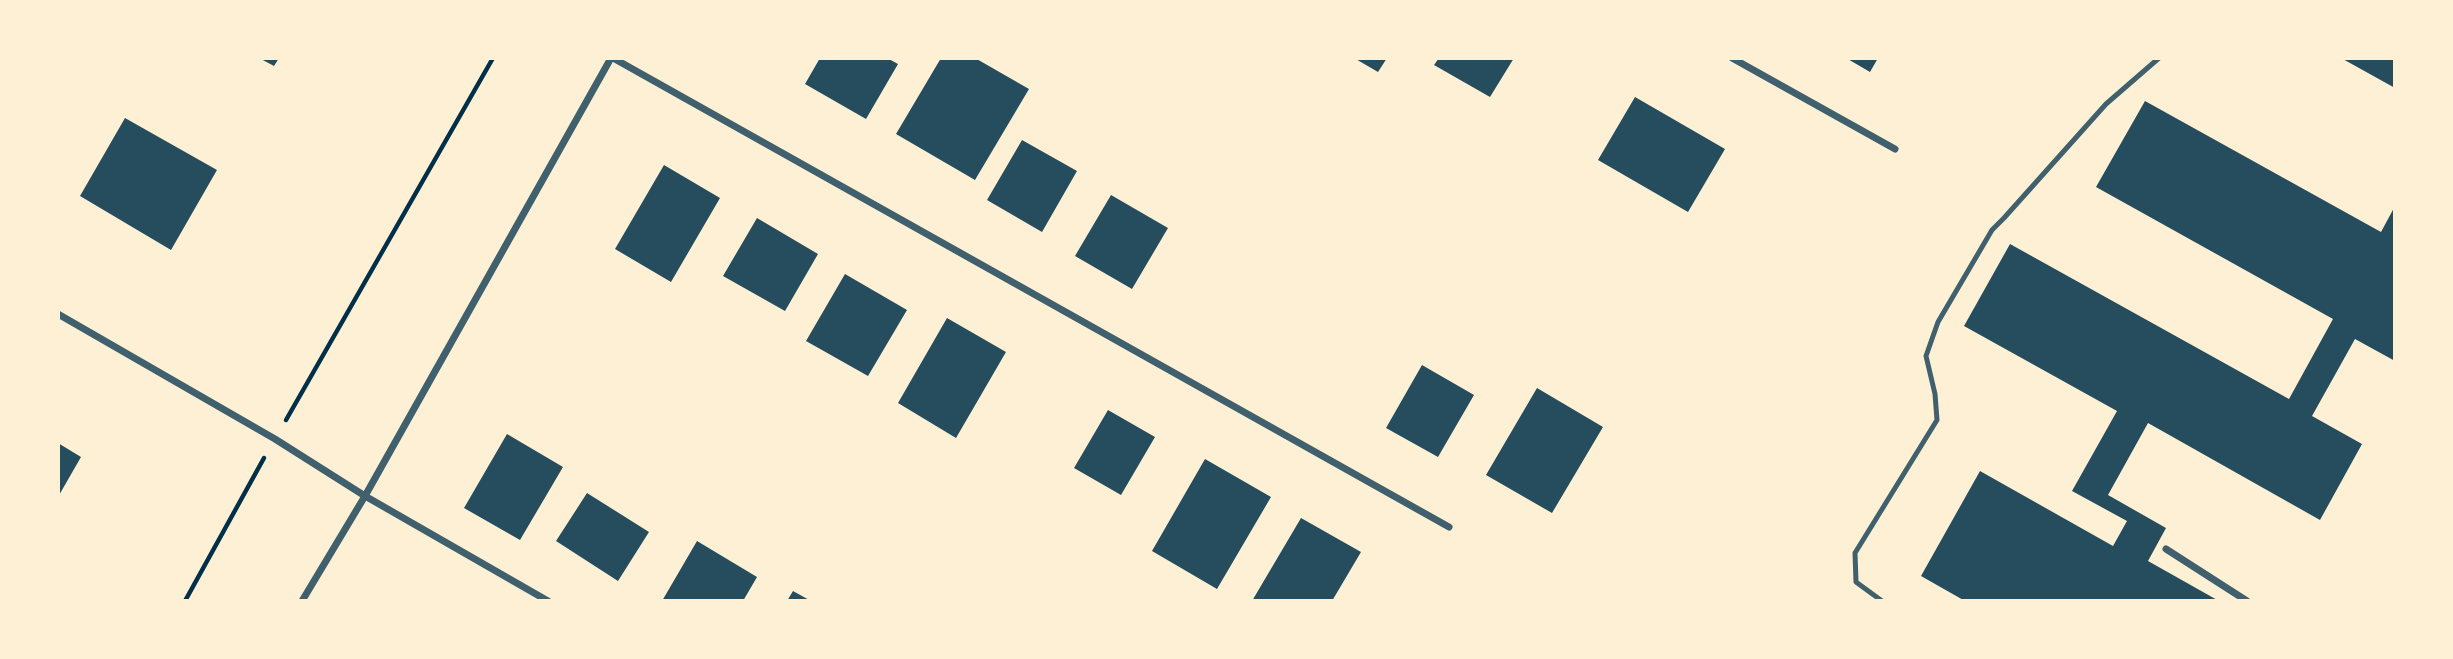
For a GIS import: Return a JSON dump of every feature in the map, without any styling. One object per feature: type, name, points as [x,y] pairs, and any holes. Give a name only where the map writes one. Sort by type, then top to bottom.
[{"type":"street","points":[[302,601],[365,496],[612,58],[1448,527]]},
{"type":"street","points":[[1732,58],[1895,149]]},
{"type":"street","points":[[58,314],[548,601]]},
{"type":"street","points":[[2166,549],[2247,601]]},
{"type":"lane","points":[[1882,601],[1856,582],[1855,553],[1937,421],[1935,394],[1926,356],[1938,322],[1992,230],[2106,104],[2159,58]]},
{"type":"path","points":[[185,601],[493,58]]},
{"type":"building","points":[[259,58],[279,58],[274,66]]},
{"type":"building","points":[[820,58],[887,58],[898,64],[866,119],[805,84]]},
{"type":"building","points":[[941,58],[975,58],[1029,89],[975,180],[896,134]]},
{"type":"building","points":[[1354,58],[1387,58],[1378,72]]},
{"type":"building","points":[[1439,58],[1514,58],[1490,97],[1434,65]]},
{"type":"building","points":[[1846,58],[1878,58],[1870,72]]},
{"type":"building","points":[[2341,58],[2395,58],[2395,88]]},
{"type":"building","points":[[1635,97],[1725,149],[1688,212],[1598,160]]},
{"type":"building","points":[[2145,101],[2381,232],[2395,206],[2395,361],[2355,339],[2312,416],[2362,444],[2320,520],[2148,423],[2108,495],[2166,528],[2148,561],[2219,601],[1965,601],[1921,576],[1980,471],[2113,546],[2127,521],[2072,491],[2117,411],[1964,326],[2010,244],[2289,399],[2333,319],[2096,187]]},
{"type":"building","points":[[125,118],[217,170],[171,250],[80,196]]},
{"type":"building","points":[[1022,140],[1077,171],[1042,232],[987,200]]},
{"type":"building","points":[[664,165],[720,198],[671,282],[615,249]]},
{"type":"building","points":[[1111,195],[1168,228],[1132,289],[1075,256]]},
{"type":"building","points":[[757,218],[818,254],[785,311],[723,276]]},
{"type":"building","points":[[845,274],[907,310],[868,376],[806,341]]},
{"type":"building","points":[[947,318],[1006,352],[956,438],[898,403]]},
{"type":"building","points":[[1422,365],[1474,395],[1438,457],[1386,428]]},
{"type":"building","points":[[1537,388],[1603,427],[1552,513],[1486,475]]},
{"type":"building","points":[[1108,410],[1155,437],[1121,495],[1074,468]]},
{"type":"building","points":[[507,434],[563,467],[520,540],[464,508]]},
{"type":"building","points":[[58,443],[81,457],[58,497]]},
{"type":"building","points":[[1205,459],[1271,497],[1217,589],[1152,551]]},
{"type":"building","points":[[587,493],[649,532],[618,581],[556,541]]},
{"type":"building","points":[[1301,518],[1361,552],[1332,601],[1252,601]]},
{"type":"building","points":[[697,541],[757,577],[743,601],[662,601]]},
{"type":"building","points":[[793,591],[811,601],[787,601]]}]
